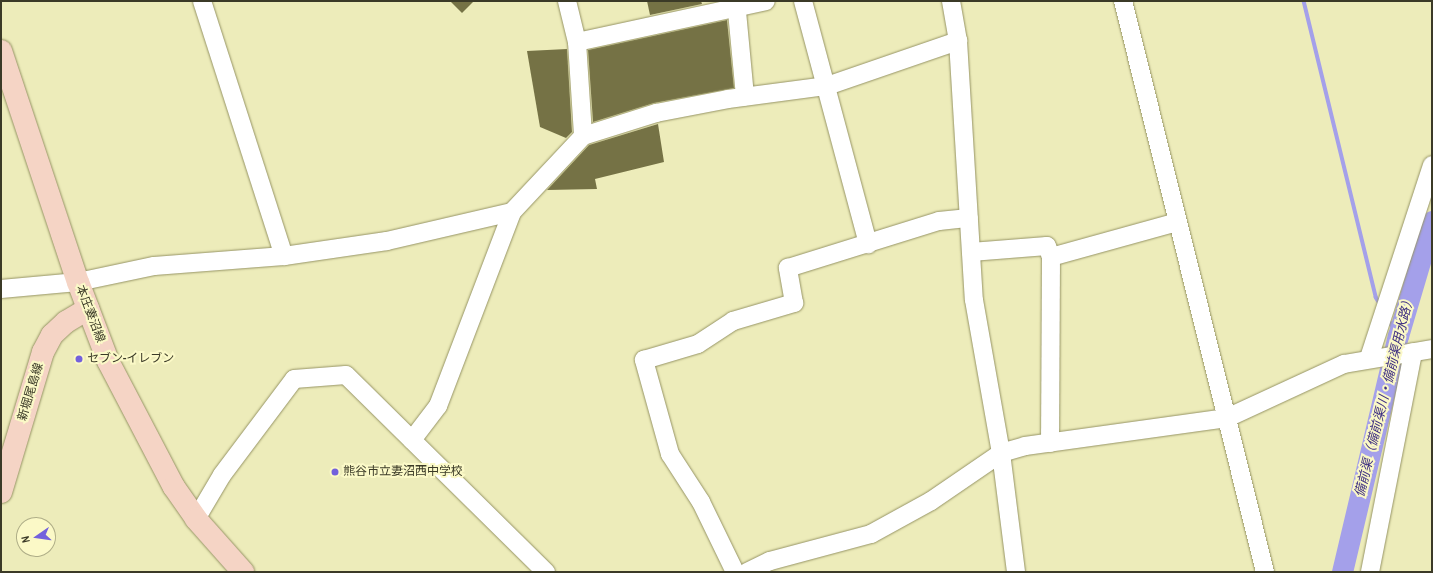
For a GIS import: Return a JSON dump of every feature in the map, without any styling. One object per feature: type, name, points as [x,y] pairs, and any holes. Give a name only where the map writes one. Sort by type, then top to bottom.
[{"type":"main road","name":"本庄妻沼線","points":[[1,51],[78,282],[88,309],[132,411],[174,487],[196,519],[243,572]]},
{"type":"main road","name":"新堀尾島線","points":[[1,492],[43,352],[52,335],[61,326],[88,309]]},
{"type":"street","points":[[202,1],[284,256]]},
{"type":"street","points":[[567,1],[577,42],[583,136]]},
{"type":"street","points":[[577,42],[736,4],[766,1]]},
{"type":"street","points":[[803,1],[827,86],[868,244]]},
{"type":"street","points":[[950,1],[958,41],[974,300],[1001,453],[1016,572]]},
{"type":"street","points":[[1123,1],[1265,572]]},
{"type":"street","points":[[736,4],[745,97]]},
{"type":"street","points":[[412,440],[438,406],[512,212],[583,136],[656,113],[745,97],[827,86],[958,41]]},
{"type":"street","points":[[1375,357],[1432,165]]},
{"type":"street","points":[[1,289],[78,282],[154,266],[284,256],[388,241],[512,212]]},
{"type":"street","points":[[735,572],[700,502],[670,454],[644,360],[698,344],[733,321],[794,303],[788,268],[939,221],[969,218]]},
{"type":"street","points":[[1051,257],[1177,222]]},
{"type":"street","points":[[971,252],[1047,246],[1051,257],[1050,443]]},
{"type":"street","points":[[747,572],[770,561],[871,534],[931,501],[1001,453],[1050,443],[1227,418],[1344,364],[1375,357],[1432,349]]},
{"type":"street","points":[[1370,572],[1413,352]]},
{"type":"street","points":[[196,519],[222,475],[294,379],[346,375],[546,572]]},
{"type":"building","points":[[450,1],[474,1],[462,13]]},
{"type":"building","points":[[647,1],[701,1],[702,4],[650,15]]},
{"type":"building","points":[[727,20],[734,88],[654,103],[593,122],[588,50]]},
{"type":"building","points":[[567,49],[572,132],[566,138],[540,127],[527,51]]},
{"type":"building","points":[[658,124],[664,162],[595,179],[597,189],[547,190],[589,145]]},
{"type":"waterway","points":[[1304,1],[1376,297],[1380,304]]},
{"type":"waterway","name":"備前渠（備前渠川・備前渠用水路）","points":[[1342,572],[1398,336],[1432,221]]},
{"type":"waterway","points":[[1388,318],[1398,336]]},
{"type":"place","name":"セブン-イレブン","points":[[79,359]]},
{"type":"place","name":"熊谷市立妻沼西中学校","points":[[335,472]]}]
